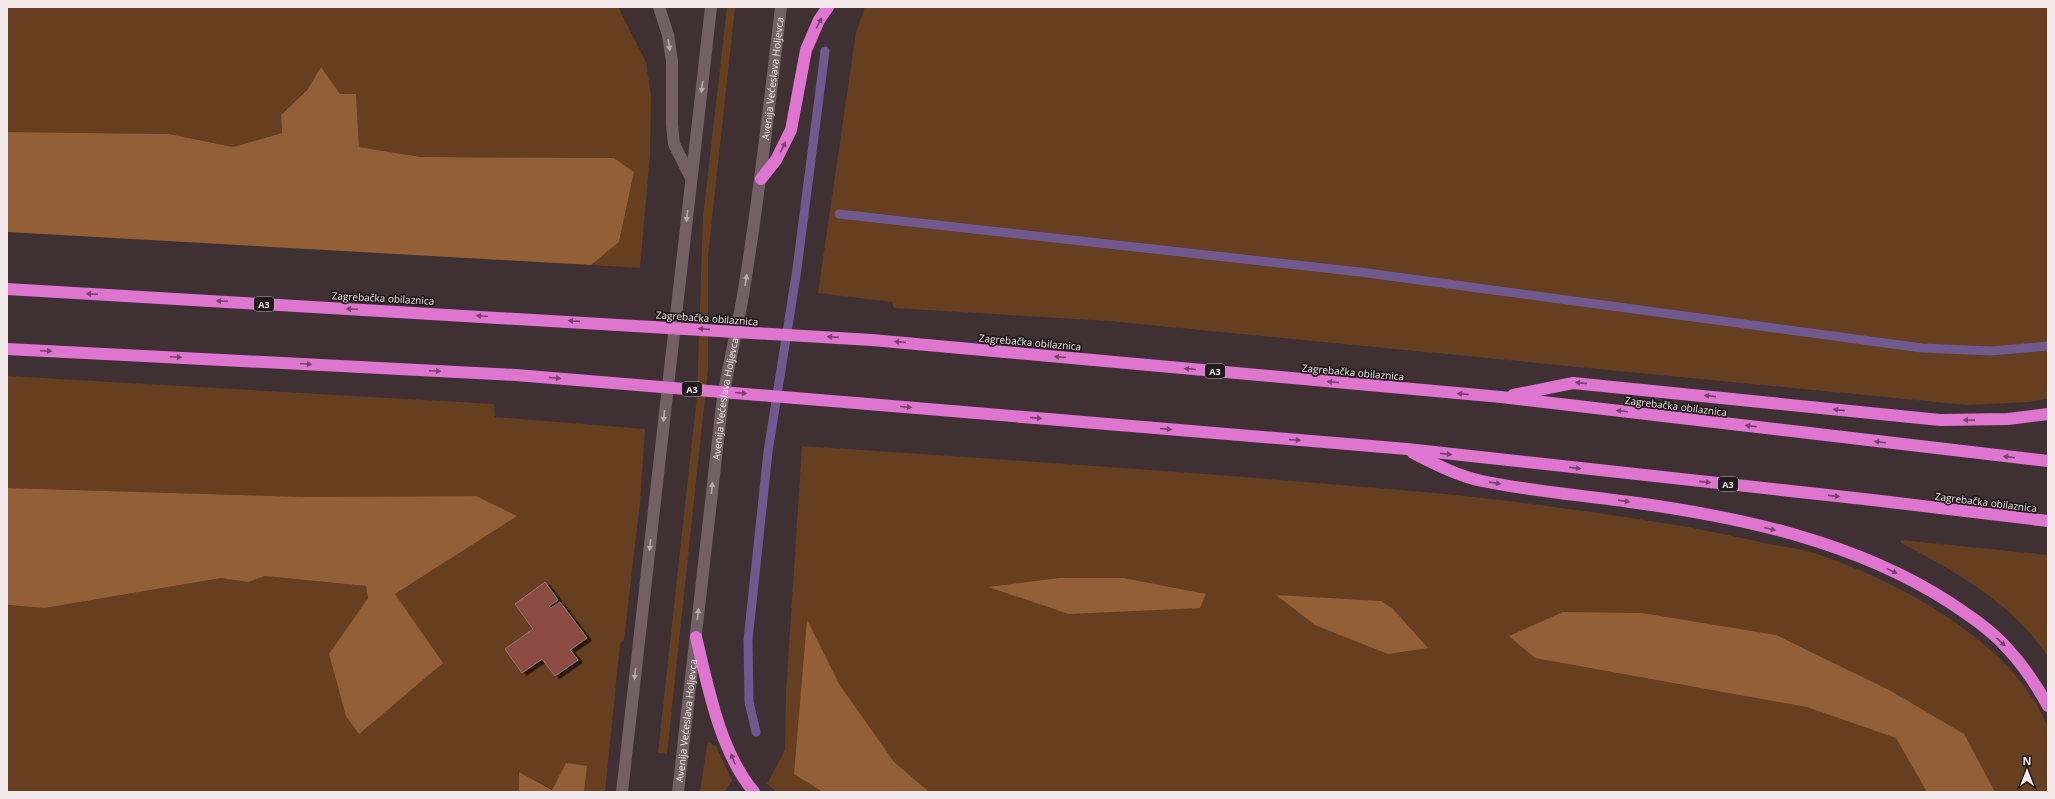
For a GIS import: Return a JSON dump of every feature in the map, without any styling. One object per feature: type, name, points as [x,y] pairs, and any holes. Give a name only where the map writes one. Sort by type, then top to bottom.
[{"type":"highway","points":[[761,179],[776,160],[791,130],[806,50],[819,20],[828,7]]},
{"type":"highway","name":"Zagrebačka obilaznica","points":[[7,290],[521,318],[872,340],[1501,397],[2048,461]]},
{"type":"highway","name":"Zagrebačka obilaznica","points":[[7,349],[516,375],[1407,449],[1864,499],[2048,521]]},
{"type":"highway","points":[[1501,397],[1573,383],[1940,420],[2008,419],[2048,414]]},
{"type":"highway","points":[[1407,449],[1443,468],[1481,481],[1635,503],[1732,519],[1805,537],[1872,562],[1926,588],[1976,619],[2007,648],[2036,685],[2048,706]]},
{"type":"highway","points":[[696,637],[708,690],[725,740],[736,766],[754,792]]},
{"type":"main road","points":[[659,7],[668,35],[672,61],[672,125],[674,144],[691,178]]},
{"type":"main road","points":[[622,792],[711,7]]},
{"type":"main road","name":"Avenija Većeslava Holjevca","points":[[678,792],[722,405],[728,362],[745,285],[761,179],[781,7]]},
{"type":"shaded area","points":[[7,7],[618,7],[646,62],[651,96],[650,155],[640,268],[591,265],[619,242],[634,172],[614,158],[421,157],[359,147],[356,94],[340,94],[308,88],[281,115],[282,133],[233,147],[169,134],[7,132]]},
{"type":"shaded area","points":[[727,7],[735,7],[708,256],[708,369],[667,754],[658,753],[697,395],[703,217]]},
{"type":"shaded area","points":[[865,7],[2048,7],[2048,399],[2028,402],[1967,405],[1109,321],[894,308],[892,302],[818,293],[856,32]]},
{"type":"shaded area","points":[[321,67],[340,94],[356,94],[359,147],[421,157],[614,158],[634,172],[619,242],[591,265],[7,232],[7,132],[169,134],[233,147],[282,133],[281,115],[308,89]]},
{"type":"shaded area","points":[[7,376],[494,404],[495,417],[645,429],[640,502],[624,640],[620,644],[605,792],[584,792],[587,766],[553,790],[519,772],[519,792],[7,792],[7,605],[45,608],[221,578],[248,582],[265,576],[366,586],[368,598],[356,617],[395,594],[516,516],[475,496],[308,497],[7,488]]},
{"type":"shaded area","points":[[802,446],[1336,484],[1447,494],[1550,506],[1654,521],[1811,552],[1882,580],[1916,598],[1949,618],[1980,641],[2007,666],[2029,693],[2048,729],[2048,792],[777,792],[767,784],[785,750],[786,692]]},
{"type":"shaded area","points":[[7,488],[308,497],[476,496],[517,516],[395,594],[443,663],[359,734],[346,716],[329,654],[368,598],[366,586],[265,576],[248,582],[221,578],[45,608],[7,605]]},
{"type":"shaded area","points":[[1901,540],[2048,555],[2048,657],[2018,620],[2001,605],[1942,565],[1901,543]]},
{"type":"shaded area","points":[[1059,578],[1123,578],[1206,594],[1200,608],[1069,614],[988,587]]},
{"type":"shaded area","points":[[1276,595],[1381,601],[1392,608],[1428,648],[1388,654],[1315,625]]},
{"type":"shaded area","points":[[1563,612],[1642,613],[1776,635],[1889,690],[1964,734],[1995,792],[1927,792],[1896,738],[1807,707],[1535,658],[1509,636]]},
{"type":"shaded area","points":[[807,620],[839,684],[894,762],[929,792],[823,792],[794,774]]},
{"type":"shaded area","points":[[709,743],[716,746],[732,781],[724,792],[700,792],[707,745]]},
{"type":"shaded area","points":[[566,763],[587,766],[584,792],[519,792],[519,772],[552,790]]},
{"type":"building","points":[[545,582],[558,600],[549,606],[551,608],[560,602],[587,638],[570,650],[578,660],[555,676],[542,659],[522,673],[505,649],[533,629],[515,604]]},
{"type":"waterway","points":[[756,732],[749,702],[748,640],[768,452],[797,269],[825,51]]},
{"type":"waterway","points":[[839,214],[1360,272],[1922,348],[1991,351],[2048,346]]}]
